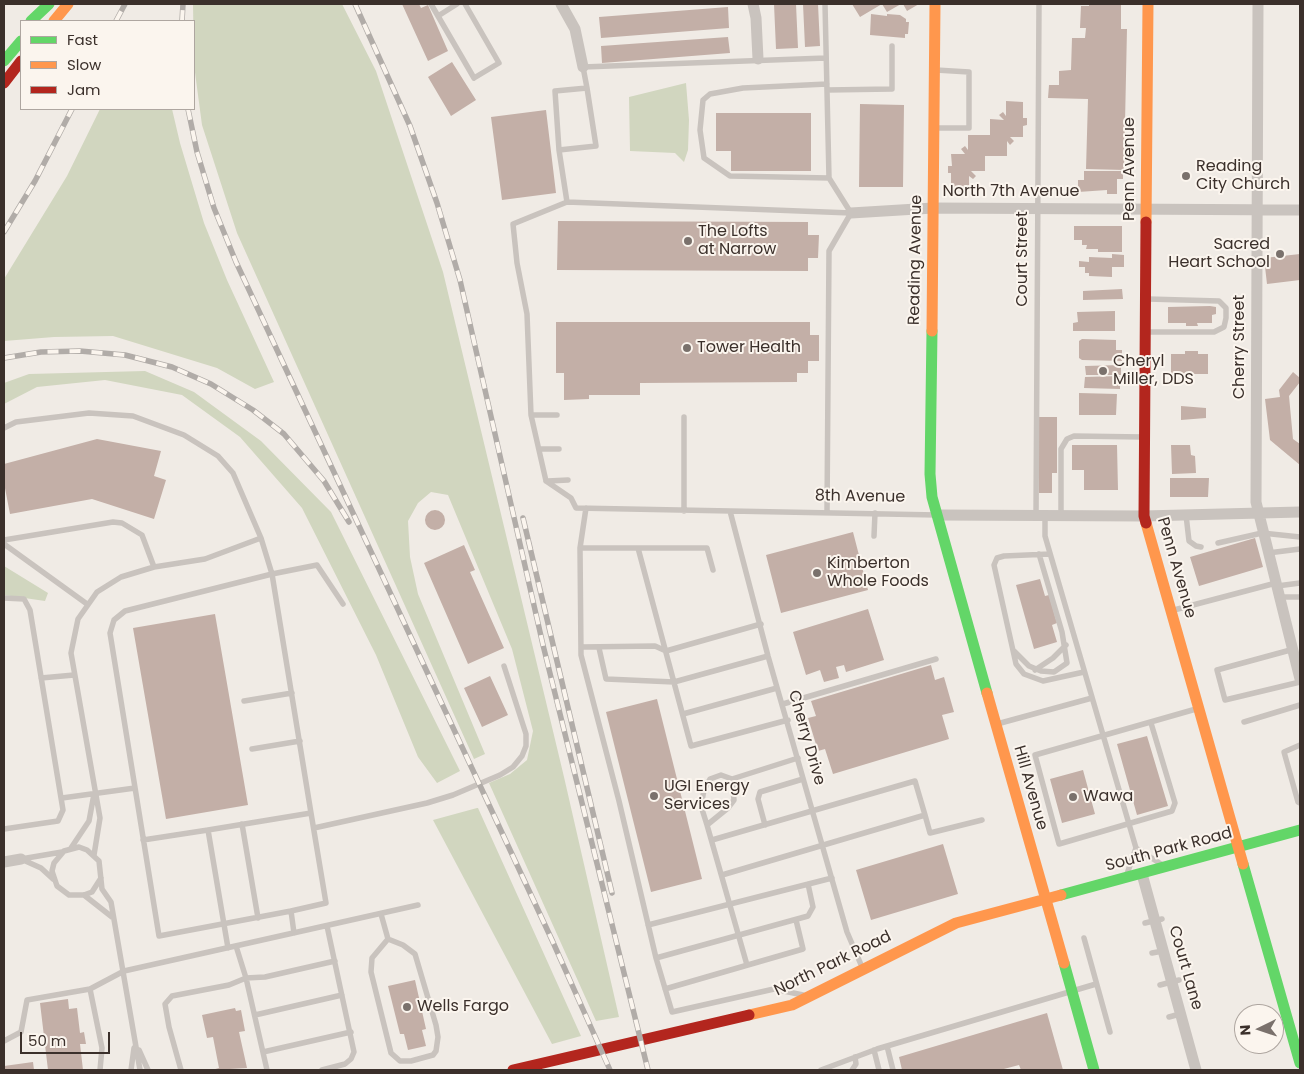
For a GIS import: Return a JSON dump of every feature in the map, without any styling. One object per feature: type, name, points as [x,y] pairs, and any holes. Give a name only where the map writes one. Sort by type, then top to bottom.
[{"type":"main road","points":[[32,20],[50,4]]},
{"type":"main road","points":[[38,20],[50,4]]},
{"type":"main road","points":[[55,20],[68,4]]},
{"type":"main road","name":"Reading Avenue","points":[[935,4],[930,474],[932,497],[937,515]]},
{"type":"main road","name":"Penn Avenue","points":[[1148,4],[1144,516],[1300,1063]]},
{"type":"main road","points":[[4,48],[20,32]]},
{"type":"main road","points":[[4,61],[20,42]]},
{"type":"main road","points":[[4,83],[20,62]]},
{"type":"main road","name":"Hill Avenue","points":[[937,515],[1094,1070]]},
{"type":"main road","name":"South Park Road","points":[[1046,899],[1240,848],[1300,830]]},
{"type":"main road","name":"North Park Road","points":[[513,1070],[792,1005],[945,927],[1046,899]]},
{"type":"street","points":[[563,4],[576,34],[582,67]]},
{"type":"street","points":[[753,4],[756,18],[758,59]]},
{"type":"street","name":"Cherry Street","points":[[1258,4],[1256,502],[1262,533],[1294,649],[1300,680]]},
{"type":"street","name":"North 7th Avenue","points":[[851,213],[933,208],[1300,210]]},
{"type":"street","name":"8th Avenue","points":[[937,515],[1144,516],[1300,512]]},
{"type":"street","points":[[4,862],[21,859]]},
{"type":"street","name":"Court Lane","points":[[1142,874],[1162,952],[1175,981],[1180,1014],[1196,1070]]},
{"type":"lane","points":[[431,4],[474,78],[499,63],[465,4]]},
{"type":"lane","points":[[438,16],[457,4]]},
{"type":"lane","points":[[826,4],[828,178],[851,213]]},
{"type":"lane","name":"Court Street","points":[[1039,4],[1040,515],[1044,536],[1136,848]]},
{"type":"lane","points":[[828,178],[730,176],[704,158],[700,130],[703,100],[710,94],[743,88],[827,87],[892,89],[892,46]]},
{"type":"lane","points":[[559,150],[596,146],[582,67],[758,59],[826,58]]},
{"type":"lane","points":[[934,70],[969,72],[969,128],[934,128]]},
{"type":"lane","points":[[567,202],[559,150],[555,91],[587,88]]},
{"type":"lane","points":[[568,480],[546,481],[538,450],[531,415],[527,314],[516,263],[513,224],[567,202],[851,213]]},
{"type":"lane","points":[[827,512],[829,251],[851,213]]},
{"type":"lane","points":[[1145,332],[1214,332],[1224,327],[1226,318],[1226,308],[1219,301],[1146,300]]},
{"type":"lane","points":[[4,428],[16,422],[89,412],[115,413],[157,423],[184,435],[218,456],[233,472],[261,538],[272,574],[326,903],[224,925],[159,936],[110,633],[114,620],[125,611],[272,574],[317,565],[342,604]]},
{"type":"lane","points":[[531,415],[557,415]]},
{"type":"lane","points":[[684,417],[684,511]]},
{"type":"lane","points":[[1061,515],[1062,449],[1063,443],[1067,438],[1074,436],[1145,437]]},
{"type":"lane","points":[[538,450],[559,449]]},
{"type":"lane","name":"8th Avenue","points":[[546,481],[570,498],[576,508],[937,515]]},
{"type":"lane","points":[[586,508],[580,548],[581,655],[656,958],[672,1012],[774,989],[807,997]]},
{"type":"lane","name":"Cherry Drive","points":[[730,512],[812,812],[847,932],[863,969]]},
{"type":"lane","points":[[874,536],[876,513]]},
{"type":"lane","points":[[1186,515],[1189,541],[1201,547]]},
{"type":"lane","points":[[4,540],[113,522],[122,523],[142,535],[154,567]]},
{"type":"lane","points":[[1218,543],[1262,533],[1300,537]]},
{"type":"lane","points":[[94,854],[100,818],[71,653],[73,635],[78,619],[87,604],[107,584],[154,567],[204,559],[261,538]]},
{"type":"lane","points":[[4,544],[87,604]]},
{"type":"lane","points":[[580,548],[707,548],[713,570]]},
{"type":"lane","points":[[638,548],[691,746],[788,720]]},
{"type":"lane","points":[[1268,553],[1300,549]]},
{"type":"lane","points":[[1013,650],[1021,660],[1034,670],[1050,673],[1064,667],[1068,658],[1066,645],[1039,554]]},
{"type":"lane","points":[[1050,554],[1004,556],[997,558],[994,565],[1016,664],[1024,674],[1033,679],[1052,681],[1084,672]]},
{"type":"lane","points":[[1172,611],[1300,583]]},
{"type":"lane","points":[[1278,588],[1300,597]]},
{"type":"lane","points":[[4,598],[24,599],[30,610],[63,810],[58,821],[4,829]]},
{"type":"lane","points":[[581,647],[655,646],[666,651],[761,624]]},
{"type":"lane","points":[[1034,670],[1053,658],[1066,645]]},
{"type":"lane","points":[[598,648],[606,679],[674,682],[768,656]]},
{"type":"lane","points":[[1294,649],[1217,670],[1226,700],[1300,680]]},
{"type":"lane","points":[[782,704],[936,659]]},
{"type":"lane","points":[[314,828],[392,812],[453,795],[500,775],[522,756],[526,746],[526,734],[521,713],[504,666]]},
{"type":"lane","points":[[41,678],[74,675]]},
{"type":"lane","points":[[683,714],[777,688]]},
{"type":"lane","points":[[244,701],[292,693]]},
{"type":"lane","points":[[995,724],[1092,698]]},
{"type":"lane","points":[[1244,722],[1300,706]]},
{"type":"lane","points":[[1150,723],[1175,803],[1172,811],[1059,844],[1034,756],[1200,708]]},
{"type":"lane","points":[[252,749],[300,741]]},
{"type":"lane","points":[[1300,745],[1284,752],[1298,802],[1300,803]]},
{"type":"lane","points":[[747,965],[701,806],[704,790],[710,779],[721,775],[732,779],[798,758]]},
{"type":"lane","points":[[707,825],[728,808],[734,800],[732,779]]},
{"type":"lane","points":[[765,825],[758,799],[760,792],[803,780]]},
{"type":"lane","points":[[712,840],[916,781],[930,833],[982,820]]},
{"type":"lane","points":[[62,798],[94,792],[135,788]]},
{"type":"lane","points":[[21,859],[71,848],[82,834],[88,821],[94,792]]},
{"type":"lane","points":[[143,840],[311,813]]},
{"type":"lane","points":[[722,875],[925,815]]},
{"type":"lane","points":[[242,824],[258,918]]},
{"type":"lane","points":[[208,830],[228,948]]},
{"type":"lane","points":[[71,848],[87,850],[94,854],[99,861],[102,889],[111,902],[112,917],[124,971],[140,1070]]},
{"type":"lane","points":[[1126,878],[1136,848],[1165,867]]},
{"type":"lane","points":[[53,879],[54,863],[64,851]]},
{"type":"lane","points":[[21,859],[41,868],[53,879],[62,892],[76,897],[92,892],[101,878]]},
{"type":"lane","points":[[648,924],[731,905],[832,878]]},
{"type":"lane","points":[[656,958],[808,916],[813,908],[808,884]]},
{"type":"lane","points":[[84,896],[112,917]]},
{"type":"lane","points":[[4,1041],[21,1032],[26,1000],[90,989],[124,971],[418,906]]},
{"type":"lane","points":[[291,911],[294,933]]},
{"type":"lane","points":[[381,914],[388,939]]},
{"type":"lane","points":[[665,989],[803,949],[796,920]]},
{"type":"lane","points":[[322,1070],[344,1064],[351,1059],[354,1052],[327,926]]},
{"type":"lane","points":[[1084,938],[1110,1032]]},
{"type":"lane","points":[[388,939],[403,944],[415,954],[438,1037],[436,1051],[433,1055],[411,1061],[400,1061],[390,1053],[371,972],[372,958],[388,939]]},
{"type":"lane","points":[[236,946],[246,978],[267,1070]]},
{"type":"lane","points":[[181,1070],[169,1027],[166,1004],[168,999],[229,985],[246,978],[265,977],[335,961]]},
{"type":"lane","points":[[1160,985],[1175,981]]},
{"type":"lane","points":[[821,1070],[874,1050],[1096,984]]},
{"type":"lane","points":[[90,989],[102,1048],[100,1070]]},
{"type":"lane","points":[[255,1015],[342,995]]},
{"type":"lane","points":[[1169,1017],[1180,1014]]},
{"type":"lane","points":[[263,1052],[351,1032]]},
{"type":"lane","points":[[131,1070],[136,1041]]},
{"type":"lane","points":[[136,1041],[148,1070]]},
{"type":"lane","points":[[887,1046],[893,1070]]},
{"type":"lane","points":[[874,1050],[879,1070]]},
{"type":"lane","points":[[852,1070],[856,1064],[855,1057]]},
{"type":"green space","points":[[193,4],[342,4],[376,71],[443,272],[564,777],[619,1017],[596,1021],[489,783],[510,774],[527,760],[533,731],[512,649],[448,495],[431,492],[418,503],[408,521],[410,557],[418,594],[485,754],[474,759],[237,233],[202,125],[195,72],[195,20],[193,20]]},
{"type":"green space","points":[[686,83],[689,120],[688,150],[684,162],[675,153],[630,151],[629,97]]},
{"type":"green space","points":[[100,110],[172,110],[204,223],[227,280],[274,382],[255,389],[217,368],[113,336],[54,337],[4,341],[4,279],[67,176]]},
{"type":"green space","points":[[145,371],[194,392],[261,441],[331,512],[460,771],[437,783],[418,757],[376,655],[302,508],[240,437],[182,395],[105,380],[37,387],[4,404],[4,383],[29,374]]},
{"type":"green space","points":[[4,566],[48,593],[45,601],[4,595]]},
{"type":"green space","points":[[478,808],[581,1036],[552,1044],[433,820]]},
{"type":"building","points":[[402,4],[419,4],[421,8],[428,5],[448,51],[428,61]]},
{"type":"building","points":[[774,4],[796,4],[798,48],[776,49]]},
{"type":"building","points":[[803,4],[818,4],[820,46],[805,47]]},
{"type":"building","points":[[852,4],[882,4],[860,17]]},
{"type":"building","points":[[882,4],[901,4],[887,12]]},
{"type":"building","points":[[903,4],[919,4],[907,11]]},
{"type":"building","points":[[1089,4],[1121,4],[1121,29],[1127,29],[1124,170],[1086,169],[1088,99],[1048,98],[1049,85],[1059,85],[1059,71],[1071,70],[1072,38],[1085,38],[1086,28],[1080,28],[1081,6],[1089,6]]},
{"type":"building","points":[[728,7],[729,28],[601,38],[599,17]]},
{"type":"building","points":[[871,14],[900,15],[906,19],[906,22],[909,22],[908,34],[905,34],[905,38],[870,35]]},
{"type":"building","points":[[728,37],[730,53],[602,63],[601,46]]},
{"type":"building","points":[[452,62],[476,100],[451,116],[428,77]]},
{"type":"building","points":[[1006,101],[1023,102],[1023,118],[1027,118],[1027,125],[1023,126],[1023,137],[1010,137],[1014,141],[1010,145],[1007,141],[1007,156],[985,156],[985,171],[971,171],[976,176],[973,179],[969,176],[969,190],[951,190],[951,173],[948,173],[948,166],[952,166],[951,154],[965,154],[961,149],[965,146],[968,150],[968,135],[990,135],[990,119],[1004,120],[999,115],[1003,112],[1006,116]]},
{"type":"building","points":[[860,104],[904,105],[903,187],[859,187]]},
{"type":"building","points":[[546,110],[556,193],[502,200],[491,117]]},
{"type":"building","points":[[716,113],[811,113],[811,171],[731,171],[731,151],[716,151]]},
{"type":"building","points":[[1084,171],[1123,171],[1123,179],[1117,179],[1117,194],[1107,194],[1107,190],[1078,192],[1078,180],[1084,180]]},
{"type":"building","name":"The Lofts at Narrow","points":[[558,221],[808,222],[808,235],[819,235],[818,258],[808,258],[808,271],[557,270]]},
{"type":"building","points":[[1074,226],[1122,226],[1122,252],[1098,252],[1098,249],[1086,249],[1087,245],[1082,245],[1082,240],[1074,240]]},
{"type":"building","points":[[1112,254],[1124,255],[1124,267],[1112,267],[1112,277],[1089,276],[1089,273],[1085,273],[1085,267],[1079,267],[1079,261],[1089,262],[1089,257],[1112,258]]},
{"type":"building","points":[[1300,254],[1300,280],[1267,284],[1264,258]]},
{"type":"building","points":[[1122,289],[1123,299],[1083,300],[1083,291]]},
{"type":"building","points":[[1168,307],[1216,307],[1216,314],[1212,315],[1212,323],[1197,323],[1198,326],[1186,326],[1186,323],[1168,323]]},
{"type":"building","points":[[1115,311],[1115,331],[1073,331],[1073,323],[1078,322],[1077,312]]},
{"type":"building","name":"Tower Health","points":[[556,322],[810,322],[810,335],[819,335],[819,361],[808,361],[808,373],[797,373],[797,382],[640,383],[640,395],[589,395],[589,399],[564,400],[564,373],[556,373]]},
{"type":"building","points":[[1082,339],[1116,340],[1116,350],[1122,350],[1122,361],[1082,360],[1079,358],[1079,341]]},
{"type":"building","points":[[1185,351],[1198,351],[1198,354],[1208,354],[1208,374],[1171,374],[1171,354],[1185,354]]},
{"type":"building","name":"Cheryl Miller, DDS","points":[[1121,365],[1121,375],[1086,375],[1085,366]]},
{"type":"building","points":[[1293,372],[1300,378],[1300,382],[1289,396],[1293,439],[1300,444],[1300,465],[1270,440],[1265,399],[1280,397],[1279,390]]},
{"type":"building","points":[[1120,376],[1120,389],[1084,388],[1085,377]]},
{"type":"building","points":[[1079,393],[1117,394],[1116,415],[1079,415]]},
{"type":"building","points":[[1181,406],[1206,408],[1206,418],[1181,420]]},
{"type":"building","points":[[1039,417],[1057,417],[1057,473],[1052,473],[1052,493],[1039,493]]},
{"type":"building","points":[[97,439],[161,451],[154,476],[166,480],[154,519],[92,499],[10,514],[4,483],[4,464]]},
{"type":"building","points":[[1072,445],[1117,445],[1118,490],[1084,490],[1084,470],[1072,470]]},
{"type":"building","points":[[1171,445],[1190,445],[1191,455],[1195,456],[1196,473],[1172,474]]},
{"type":"building","points":[[1170,478],[1209,478],[1208,497],[1170,497]]},
{"type":"building","points":[[435,510],[442,513],[445,520],[442,527],[435,530],[428,527],[425,520],[428,513]]},
{"type":"building","name":"Kimberton Whole Foods","points":[[853,532],[868,590],[781,613],[766,555]]},
{"type":"building","points":[[1255,538],[1263,567],[1199,586],[1190,557]]},
{"type":"building","points":[[464,545],[475,570],[470,572],[504,648],[468,664],[424,563]]},
{"type":"building","points":[[1040,579],[1045,596],[1049,595],[1057,623],[1052,625],[1057,642],[1034,649],[1016,585]]},
{"type":"building","points":[[868,609],[884,660],[846,672],[844,665],[836,667],[839,678],[824,682],[820,670],[806,675],[793,632]]},
{"type":"building","points":[[215,614],[248,805],[166,819],[133,628]]},
{"type":"building","points":[[931,665],[935,680],[944,677],[954,712],[942,715],[949,739],[833,774],[825,749],[818,751],[808,718],[816,716],[811,701]]},
{"type":"building","points":[[490,676],[508,715],[482,727],[464,688]]},
{"type":"building","name":"UGI Energy Services","points":[[657,699],[702,879],[651,892],[606,712]]},
{"type":"building","name":"Wawa","points":[[1147,736],[1168,806],[1137,815],[1117,744]]},
{"type":"building","name":"Wawa","points":[[1083,770],[1095,814],[1062,823],[1050,779]]},
{"type":"building","points":[[943,844],[958,894],[871,920],[856,870]]},
{"type":"building","name":"Wells Fargo","points":[[415,980],[426,1029],[422,1030],[426,1046],[408,1050],[404,1034],[400,1034],[388,986]]},
{"type":"building","points":[[68,999],[69,1009],[77,1008],[80,1033],[84,1032],[86,1044],[80,1044],[83,1070],[48,1070],[40,1003]]},
{"type":"building","points":[[235,1008],[236,1011],[241,1010],[245,1031],[239,1032],[247,1068],[212,1070],[219,1068],[213,1037],[207,1038],[202,1015]]},
{"type":"building","points":[[1047,1013],[1063,1070],[1021,1070],[1019,1065],[1000,1070],[902,1070],[899,1057]]},
{"type":"building","points":[[33,1062],[34,1070],[4,1070],[4,1066]]},
{"type":"railway","points":[[117,20],[125,4]]},
{"type":"railway","points":[[182,20],[183,4]]},
{"type":"railway","points":[[355,4],[410,126],[437,203],[460,280],[543,645],[648,1070]]},
{"type":"railway","points":[[4,232],[35,181],[71,110]]},
{"type":"railway","points":[[188,110],[197,152],[214,208],[236,262],[552,940],[610,1070]]},
{"type":"railway","points":[[4,358],[41,352],[80,351],[125,355],[172,367],[211,384],[253,410],[284,434],[324,481],[349,522]]},
{"type":"railway","points":[[523,518],[612,893]]},
{"type":"traffic: fast","points":[[32,20],[49,4]]},
{"type":"traffic: fast","points":[[4,61],[20,42]]},
{"type":"traffic: fast","points":[[932,331],[930,474],[932,497],[987,693]]},
{"type":"traffic: fast","points":[[1061,895],[1300,830]]},
{"type":"traffic: fast","points":[[1243,864],[1300,1063]]},
{"type":"traffic: fast","points":[[1064,963],[1094,1070]]},
{"type":"traffic: slow","points":[[55,20],[68,4]]},
{"type":"traffic: slow","points":[[932,331],[935,4]]},
{"type":"traffic: slow","points":[[1146,222],[1148,4]]},
{"type":"traffic: slow","points":[[1146,523],[1243,864]]},
{"type":"traffic: slow","points":[[987,693],[1064,963]]},
{"type":"traffic: slow","points":[[749,1015],[792,1005],[956,923],[1061,895]]},
{"type":"traffic: jam","points":[[4,83],[20,62]]},
{"type":"traffic: jam","points":[[1146,222],[1144,516],[1146,523]]},
{"type":"traffic: jam","points":[[513,1070],[749,1015]]},
{"type":"place","name":"Reading City Church","points":[[1186,176]]},
{"type":"place","name":"The Lofts at Narrow","points":[[688,241]]},
{"type":"place","name":"Sacred Heart School","points":[[1280,254]]},
{"type":"place","name":"Tower Health","points":[[687,348]]},
{"type":"place","name":"Cheryl Miller, DDS","points":[[1103,371]]},
{"type":"place","name":"Kimberton Whole Foods","points":[[817,573]]},
{"type":"place","name":"UGI Energy Services","points":[[654,796]]},
{"type":"place","name":"Wawa","points":[[1073,797]]},
{"type":"place","name":"Wells Fargo","points":[[407,1007]]}]
